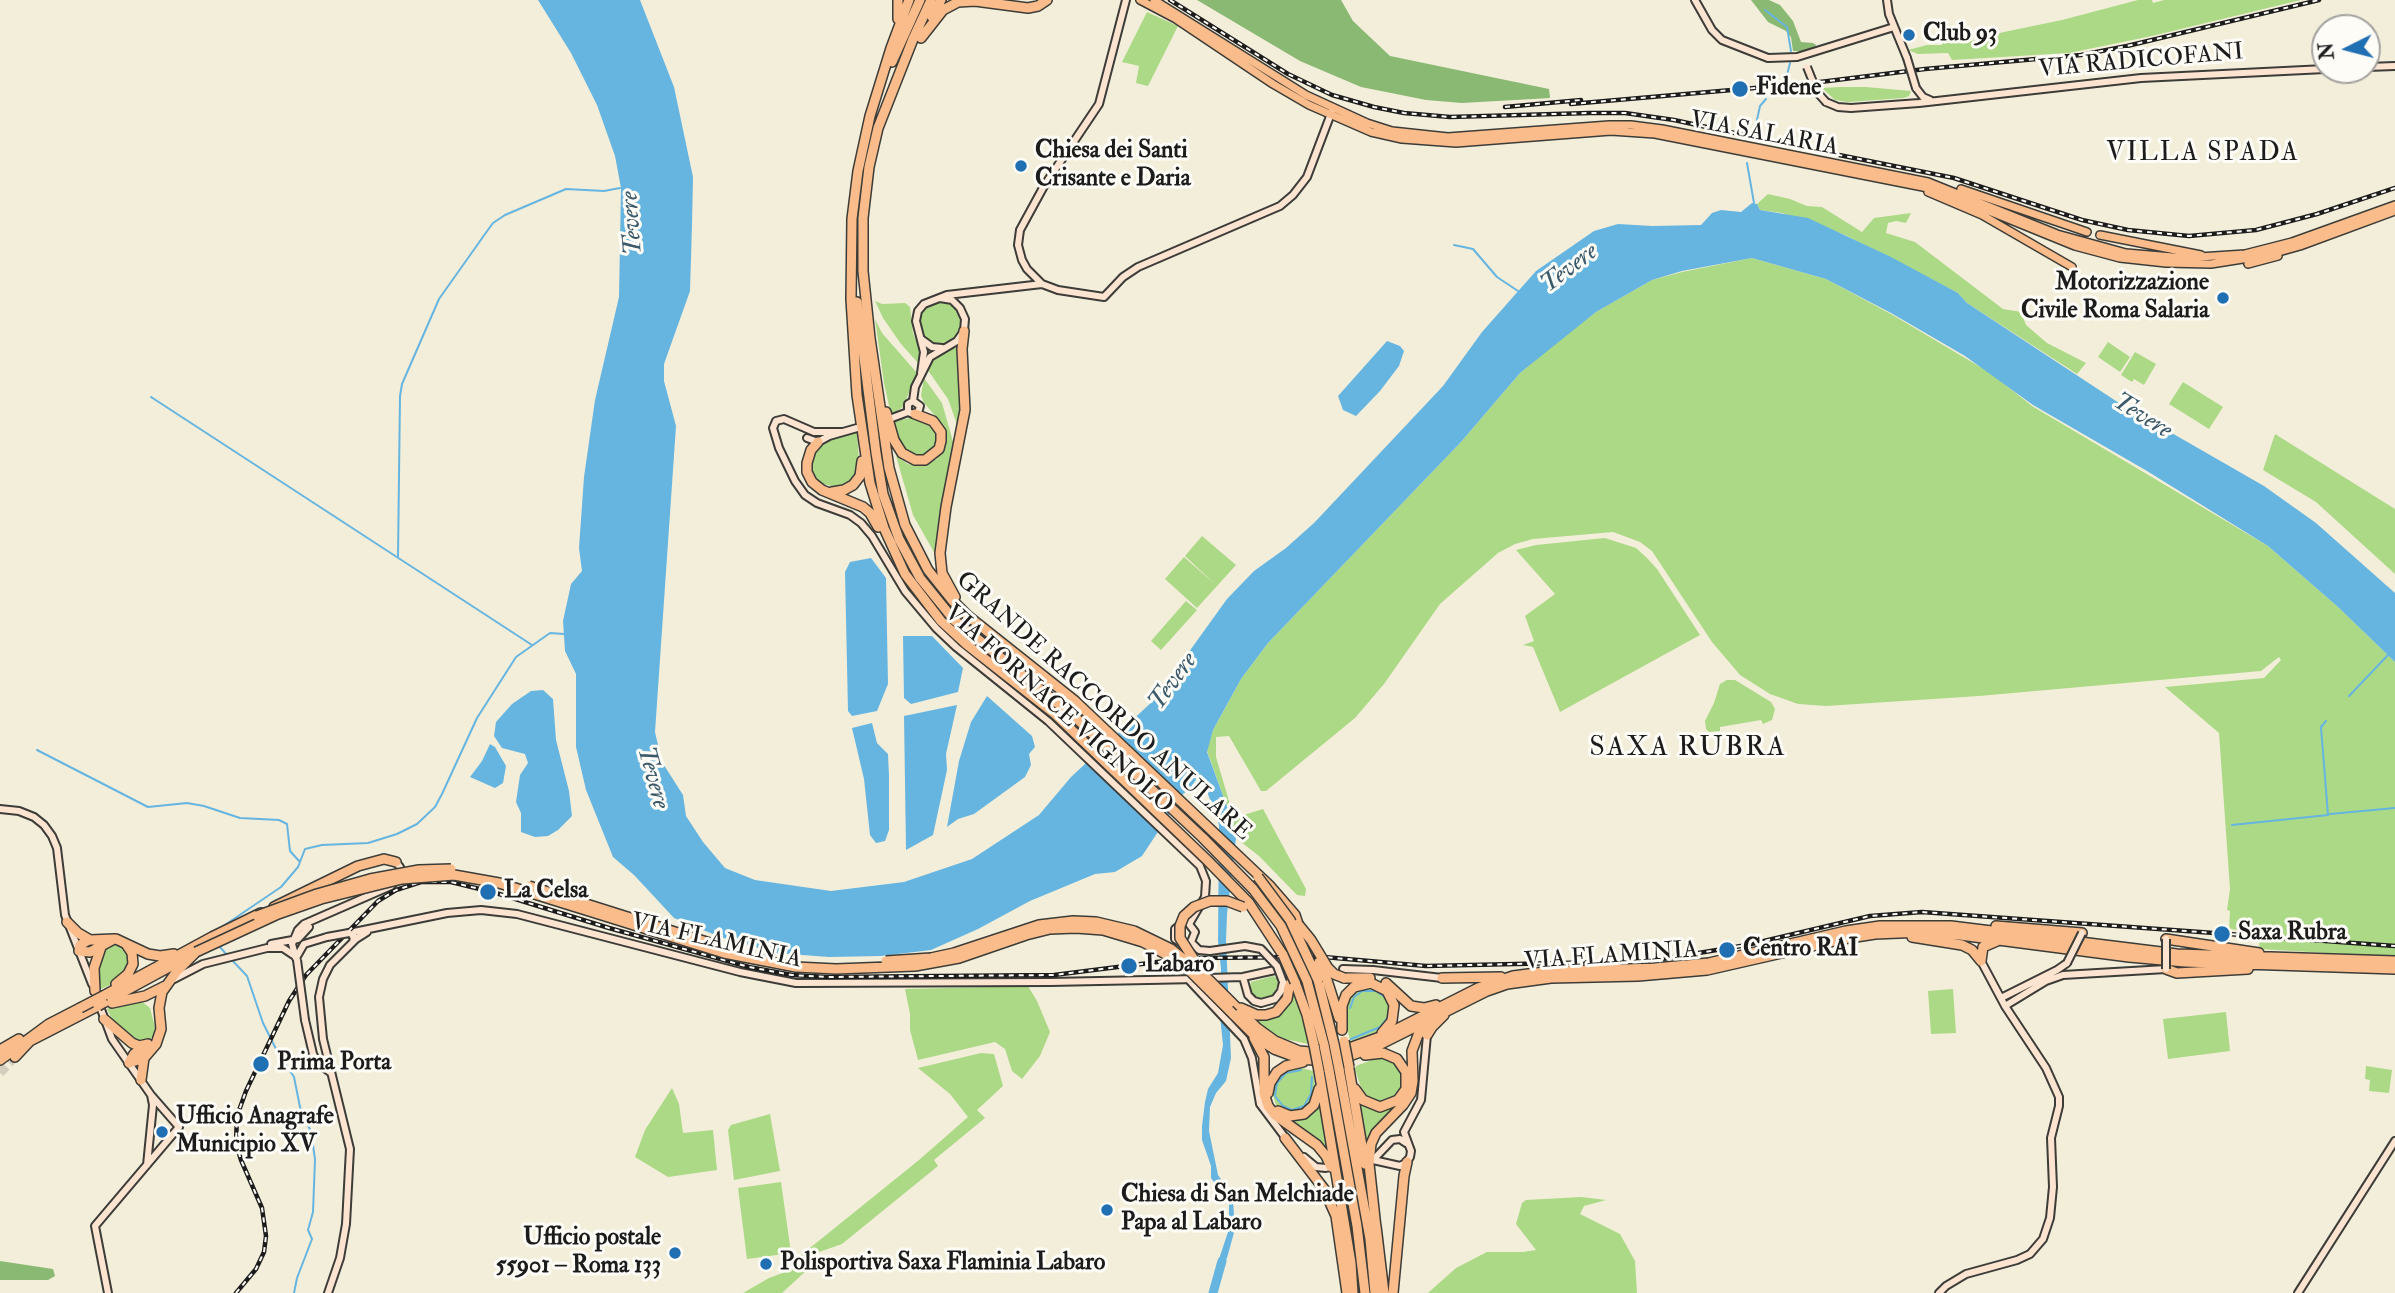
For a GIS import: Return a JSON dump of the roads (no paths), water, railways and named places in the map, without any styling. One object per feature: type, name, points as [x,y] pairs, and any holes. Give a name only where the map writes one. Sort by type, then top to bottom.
[{"type":"highway","points":[[891,48],[899,12],[898,0]]},
{"type":"highway","name":"GRANDE RACCORDO ANULARE","points":[[909,0],[874,101],[856,181],[852,251],[853,336],[863,442],[877,510],[905,574],[948,628],[1052,718],[1249,903],[1283,955],[1289,982],[1307,1015],[1329,1044]]},
{"type":"highway","name":"GRANDE RACCORDO ANULARE","points":[[874,101],[920,0]]},
{"type":"highway","name":"GRANDE RACCORDO ANULARE","points":[[931,0],[890,96],[872,152],[862,228],[865,290],[876,380],[892,480],[905,525],[936,581],[968,616],[1075,701],[1250,867],[1276,899],[1293,926],[1323,980],[1329,1044],[1370,1239],[1375,1293]]},
{"type":"highway","name":"GRANDE RACCORDO ANULARE","points":[[890,96],[942,0]]},
{"type":"highway","points":[[1002,3],[1030,0]]},
{"type":"highway","points":[[921,38],[941,13],[953,4],[972,1],[1033,8],[1047,0]]},
{"type":"highway","points":[[1002,3],[1032,13],[1042,10],[1055,0]]},
{"type":"highway","name":"GRANDE RACCORDO ANULARE","points":[[852,251],[861,341],[886,506],[899,539],[920,578],[954,620],[1063,707],[1203,838],[1248,884],[1280,926],[1307,981],[1329,1044]]},
{"type":"highway","points":[[964,331],[962,349],[965,410],[946,507],[940,558],[947,584],[968,616]]},
{"type":"highway","points":[[876,380],[898,448],[909,458],[925,460],[939,449],[941,432],[933,421],[911,413]]},
{"type":"highway","points":[[818,442],[807,458],[807,469],[812,482],[819,489],[855,502],[870,513],[905,574]]},
{"type":"highway","points":[[829,492],[844,490],[856,481],[862,471],[863,442]]},
{"type":"highway","points":[[0,1050],[49,1024],[102,1002],[194,948],[337,876],[376,861],[391,859],[396,862]]},
{"type":"highway","points":[[257,916],[317,894],[382,877],[419,870],[457,869],[500,877],[725,948],[782,959],[845,963],[930,958],[979,946],[1032,927],[1080,921],[1119,926],[1142,934],[1175,951],[1208,977]]},
{"type":"highway","name":"VIA FLAMINIA","points":[[194,948],[321,899],[402,879],[454,875],[499,883],[732,956],[811,968],[865,968],[934,963],[972,955],[1038,932],[1070,928],[1103,930],[1143,942],[1173,958],[1190,971],[1244,1026],[1274,1049],[1311,1061],[1337,1060],[1437,1016],[1485,985],[1513,976],[1689,965],[1744,956],[1861,928],[1915,924],[1951,926],[2140,951],[2395,969]]},
{"type":"highway","points":[[1258,877],[1277,894],[1334,974],[1378,980],[1387,984],[1406,1003],[1416,1007],[1450,1006]]},
{"type":"highway","points":[[1208,977],[1181,937],[1181,920],[1191,909],[1210,901],[1229,901],[1249,911],[1267,929]]},
{"type":"highway","points":[[67,922],[90,940]]},
{"type":"highway","points":[[1298,924],[1342,1030]]},
{"type":"highway","points":[[1951,926],[2082,933]]},
{"type":"highway","name":"VIA FLAMINIA","points":[[1362,1045],[1497,987],[1522,981],[1707,970],[1875,934],[1931,933],[2005,940],[2150,960],[2395,961]]},
{"type":"highway","points":[[1875,934],[1959,944],[1972,950],[1981,961]]},
{"type":"highway","points":[[114,939],[90,952],[79,951],[81,944],[90,940],[114,939],[158,956],[194,948]]},
{"type":"highway","points":[[2166,939],[2228,947],[2285,962]]},
{"type":"highway","points":[[1981,961],[1984,946],[2005,940]]},
{"type":"highway","points":[[102,1002],[132,968],[132,953],[125,942]]},
{"type":"highway","points":[[94,991],[94,962],[101,947]]},
{"type":"highway","points":[[141,1080],[144,1058],[159,1037],[161,996],[194,948]]},
{"type":"highway","points":[[2166,969],[2177,973],[2285,962]]},
{"type":"highway","points":[[1442,978],[1513,976]]},
{"type":"highway","name":"VIA FLAMINIA","points":[[1208,977],[1257,1028],[1287,1047],[1318,1054],[1352,1052]]},
{"type":"highway","points":[[1232,1003],[1253,1014],[1273,1013],[1280,1010],[1286,1002],[1289,982]]},
{"type":"highway","points":[[1352,1052],[1382,1033],[1392,1021],[1394,1005],[1387,991],[1371,983],[1352,989],[1344,999],[1342,1030],[1329,1044],[1376,1228]]},
{"type":"highway","points":[[102,1002],[135,998],[156,992],[167,984]]},
{"type":"highway","points":[[135,998],[149,1002],[159,1018]]},
{"type":"highway","points":[[1427,1035],[1450,1006]]},
{"type":"highway","points":[[15,1058],[30,1041],[81,1011]]},
{"type":"highway","points":[[1384,1293],[1369,1164],[1372,1141],[1378,1130],[1411,1093],[1414,1044],[1423,1029],[1437,1016]]},
{"type":"highway","points":[[104,1019],[130,1042],[148,1044]]},
{"type":"highway","points":[[0,1060],[49,1024]]},
{"type":"highway","points":[[1244,1026],[1262,1051],[1265,1067],[1264,1093],[1268,1106],[1275,1115],[1312,1141],[1325,1154],[1342,1205]]},
{"type":"highway","points":[[129,1063],[134,1054],[159,1037]]},
{"type":"highway","points":[[1334,1070],[1359,1096],[1374,1106],[1393,1104],[1402,1096],[1408,1079],[1405,1069],[1393,1056],[1352,1052]]},
{"type":"highway","points":[[129,1063],[144,1058]]},
{"type":"highway","points":[[1311,1061],[1289,1065],[1276,1072],[1269,1088],[1272,1106],[1286,1116],[1300,1116],[1307,1112],[1334,1070]]},
{"type":"highway","name":"GRANDE RACCORDO ANULARE","points":[[1334,1070],[1342,1205],[1353,1293]]},
{"type":"highway","name":"GRANDE RACCORDO ANULARE","points":[[1334,1070],[1365,1293]]},
{"type":"highway","points":[[1285,1138],[1324,1189],[1336,1216],[1347,1293]]},
{"type":"highway","points":[[1393,1293],[1407,1162]]},
{"type":"main road","name":"VIA SALARIA","points":[[1140,0],[1194,31],[1286,92],[1377,134],[1423,142],[1466,142],[1611,131],[1644,132],[1916,185],[1948,195],[2075,246],[2132,260],[2173,264],[2211,264],[2253,258],[2294,248],[2395,211]]},
{"type":"main road","name":"VIA SALARIA","points":[[1154,0],[1331,112],[1387,130],[1433,137],[1600,125],[1645,126],[1940,185],[2057,233],[2107,249],[2163,257],[2219,257],[2287,244],[2395,205]]},
{"type":"main road","points":[[1916,185],[1986,217],[2072,267]]},
{"type":"main road","points":[[1940,185],[1955,187],[2087,232]]},
{"type":"main road","points":[[2100,235],[2219,257]]},
{"type":"main road","points":[[2248,264],[2268,260],[2294,248]]},
{"type":"street","points":[[1126,0],[1108,75],[1096,110],[1044,186],[1020,230],[1019,253],[1025,265],[1042,284],[1058,290],[1104,298],[1123,277],[1138,267],[1286,202],[1307,177],[1331,112]]},
{"type":"street","points":[[1695,0],[1714,32],[1727,43],[1765,58],[1797,57],[1894,27]]},
{"type":"street","points":[[1887,0],[1919,103]]},
{"type":"street","name":"VIA RADICOFANI","points":[[1797,57],[1802,58],[1816,90],[1826,102],[1835,107],[1848,108],[1919,103],[2141,78],[2311,70]]},
{"type":"street","points":[[1917,92],[1924,98],[1935,101]]},
{"type":"street","points":[[1907,104],[1917,92]]},
{"type":"street","points":[[1010,287],[1035,278]]},
{"type":"street","points":[[921,373],[924,355],[916,326],[918,311],[926,302],[954,294],[1042,284]]},
{"type":"street","points":[[962,311],[965,298],[976,292]]},
{"type":"street","points":[[911,413],[908,404],[913,401],[915,387],[931,356],[957,341],[964,331],[962,311],[952,300],[938,298]]},
{"type":"street","points":[[920,338],[932,347],[946,347]]},
{"type":"street","points":[[892,418],[918,413],[921,408],[918,402],[913,401]]},
{"type":"street","name":"VIA FORNACE VIGNOLO","points":[[797,424],[787,419],[779,420],[774,424],[774,432],[784,460],[803,493],[817,503],[845,513],[861,523],[872,536],[905,591],[928,620],[956,647],[1052,718],[1203,870],[1206,885],[1202,905],[1191,918],[1189,925]]},
{"type":"street","points":[[797,424],[820,433],[843,432]]},
{"type":"street","points":[[797,424],[807,438],[818,442],[857,428]]},
{"type":"street","points":[[807,438],[807,458]]},
{"type":"street","points":[[0,809],[19,811],[32,816],[51,833],[57,851],[67,922],[112,1039],[150,1093],[179,1127],[95,1228],[108,1293]]},
{"type":"street","points":[[330,1069],[317,1062],[309,1043],[293,940],[303,925],[392,885],[401,874],[396,862]]},
{"type":"street","name":"VIA FLAMINIA","points":[[296,959],[303,945],[324,938],[457,911],[508,912],[764,978],[813,984],[1232,978],[1275,970]]},
{"type":"street","points":[[256,950],[302,936],[316,918]]},
{"type":"street","points":[[1180,924],[1189,925],[1195,932],[1191,942],[1180,943],[1174,936],[1175,929],[1180,924]]},
{"type":"street","points":[[309,927],[312,934],[324,938]]},
{"type":"street","points":[[328,1293],[344,1238],[350,1167],[347,1131],[323,1039],[319,1006],[322,980],[330,965],[353,942],[375,928]]},
{"type":"street","points":[[349,933],[354,937],[353,942]]},
{"type":"street","points":[[2000,998],[2067,963],[2082,933]]},
{"type":"street","points":[[2005,1006],[2063,975],[2166,969],[2166,939]]},
{"type":"street","points":[[1191,942],[1200,951],[1248,946],[1261,949],[1289,982],[1276,999],[1258,1003],[1247,994],[1244,977]]},
{"type":"street","points":[[167,984],[198,966],[256,950],[279,947],[290,951],[296,959]]},
{"type":"street","points":[[1940,1293],[1946,1286],[1966,1274],[2024,1257],[2034,1251],[2043,1239],[2050,1218],[2053,1186],[2051,1138],[2060,1102],[2057,1090],[2046,1068],[2000,998],[1981,961]]},
{"type":"street","points":[[1344,974],[1384,971],[1442,978]]},
{"type":"street","points":[[1188,979],[1233,1025],[1250,1051],[1260,1104],[1285,1138],[1312,1165],[1326,1168]]},
{"type":"street","points":[[1384,1149],[1373,1160],[1397,1166],[1407,1162],[1411,1151],[1404,1132],[1421,1100],[1427,1035]]},
{"type":"street","points":[[309,1043],[317,1046],[323,1039]]},
{"type":"street","points":[[146,1166],[153,1101],[150,1093]]},
{"type":"street","points":[[151,1120],[157,1112],[167,1112]]},
{"type":"street","points":[[1388,1162],[1384,1156],[1386,1143],[1400,1139],[1406,1143]]},
{"type":"street","points":[[2298,1293],[2395,1141]]},
{"type":"water","name":"Tevere","points":[[538,0],[640,0],[674,87],[693,177],[692,225],[690,291],[664,364],[664,381],[676,426],[655,732],[662,762],[683,795],[686,816],[703,842],[725,868],[755,880],[831,891],[904,882],[972,859],[1039,815],[1071,777],[1155,699],[1227,599],[1254,571],[1314,523],[1443,386],[1482,332],[1536,271],[1594,231],[1618,224],[1701,225],[1712,213],[1721,210],[1741,212],[1752,203],[1757,204],[1760,210],[1808,218],[1891,257],[1958,293],[1967,303],[2116,401],[2264,486],[2316,523],[2395,593],[2395,662],[2338,607],[2268,546],[2033,405],[1965,356],[1826,279],[1752,258],[1682,271],[1652,280],[1596,312],[1520,373],[1461,442],[1268,643],[1241,679],[1213,730],[1207,752],[1236,838],[1226,941],[1231,1058],[1226,1081],[1216,1093],[1210,1107],[1209,1131],[1218,1175],[1233,1201],[1235,1229],[1227,1258],[1218,1272],[1219,1259],[1229,1229],[1229,1203],[1211,1178],[1211,1166],[1202,1140],[1202,1126],[1208,1089],[1218,1073],[1223,1045],[1218,941],[1219,825],[1203,780],[1197,778],[1183,794],[1142,856],[1115,872],[1095,874],[1030,901],[931,950],[881,956],[829,957],[776,953],[720,937],[674,918],[634,875],[613,857],[586,790],[576,747],[576,674],[565,651],[563,621],[571,584],[582,571],[579,548],[584,477],[595,400],[619,297],[621,188],[615,156],[597,105],[571,53]]},
{"type":"water","points":[[1387,341],[1400,346],[1404,351],[1399,366],[1356,416],[1343,410],[1338,396]]},
{"type":"water","points":[[871,558],[886,578],[888,684],[877,711],[852,716],[848,711],[845,572],[850,562]]},
{"type":"water","points":[[903,636],[932,636],[963,668],[958,692],[911,704],[904,698]]},
{"type":"water","points":[[543,690],[553,699],[556,740],[569,791],[572,816],[548,836],[535,837],[521,832],[521,813],[516,802],[520,775],[528,763],[525,754],[502,748],[494,736],[496,722],[512,704],[531,691]]},
{"type":"water","points":[[987,696],[1032,736],[1035,747],[1029,754],[1031,765],[1025,777],[974,814],[958,819],[947,827],[959,761],[971,722]]},
{"type":"water","points":[[957,705],[933,835],[906,850],[904,716]]},
{"type":"water","points":[[872,723],[877,743],[888,754],[889,776],[889,830],[885,841],[876,843],[870,835],[864,779],[852,728]]},
{"type":"water","points":[[490,744],[495,747],[506,766],[503,783],[495,788],[470,777]]},
{"type":"waterway","points":[[1765,10],[1787,27],[1791,51]]},
{"type":"waterway","points":[[1787,75],[1790,63]]},
{"type":"waterway","points":[[1755,129],[1760,106],[1766,99]]},
{"type":"waterway","points":[[1747,163],[1754,203]]},
{"type":"waterway","name":"Tevere","points":[[398,557],[400,396],[402,384],[439,299],[493,223],[505,215],[566,189],[604,191],[620,188]]},
{"type":"waterway","points":[[1454,245],[1473,249],[1497,277],[1518,291]]},
{"type":"waterway","points":[[151,397],[532,645]]},
{"type":"waterway","points":[[219,929],[281,887],[298,867],[305,849],[322,845],[368,843],[417,824],[435,807],[477,718],[516,657],[550,633],[564,634]]},
{"type":"waterway","points":[[2349,696],[2388,655]]},
{"type":"waterway","points":[[2232,825],[2328,815],[2321,727],[2326,721]]},
{"type":"waterway","points":[[37,750],[148,807],[187,803],[240,818],[279,820],[287,824],[290,851],[300,862]]},
{"type":"waterway","points":[[2330,814],[2395,808]]},
{"type":"waterway","points":[[219,946],[227,955]]},
{"type":"waterway","points":[[231,959],[247,976],[263,1023],[294,1077],[300,1107],[311,1132],[315,1159],[313,1212],[308,1230],[312,1239],[294,1293]]},
{"type":"waterway","points":[[1350,1008],[1354,997],[1362,991],[1376,991],[1386,998]]},
{"type":"waterway","points":[[1351,1039],[1380,1027],[1388,1017]]},
{"type":"waterway","points":[[1301,1070],[1286,1073],[1277,1083],[1275,1096],[1283,1106],[1292,1110],[1304,1106],[1311,1094],[1312,1077]]},
{"type":"waterway","points":[[1213,1293],[1222,1261]]},
{"type":"tunnel","points":[[0,1073],[15,1057]]},
{"type":"railway","points":[[1170,0],[1288,74],[1332,95],[1374,107],[1450,117],[1625,113],[1674,120],[1954,178],[2082,220],[2128,230],[2189,236],[2256,230],[2317,214],[2395,188]]},
{"type":"railway","points":[[1571,104],[1812,83],[1925,69],[2081,55],[2319,0]]},
{"type":"railway","points":[[1505,107],[1581,100]]},
{"type":"railway","points":[[236,1293],[256,1269],[264,1252],[266,1236],[262,1208],[236,1143],[237,1116],[246,1091],[289,1001],[306,975],[378,901],[396,890],[421,882],[451,882],[496,893],[749,967],[792,975],[827,977],[1054,975],[1189,958],[1324,957],[1426,966],[1650,961],[1747,945],[1870,916],[1922,912],[2395,946]]},
{"type":"place","name":"Club 93","points":[[1909,35]]},
{"type":"place","name":"Fidene","points":[[1740,89]]},
{"type":"place","name":"Chiesa dei Santi Crisante e Daria","points":[[1021,166]]},
{"type":"place","name":"Motorizzazione Civile Roma Salaria","points":[[2223,298]]},
{"type":"place","name":"La Celsa","points":[[488,892]]},
{"type":"place","name":"Saxa Rubra","points":[[2222,934]]},
{"type":"place","name":"Centro RAI","points":[[1727,950]]},
{"type":"place","name":"Labaro","points":[[1129,966]]},
{"type":"place","name":"Prima Porta","points":[[261,1064]]},
{"type":"place","name":"Ufficio Anagrafe Municipio XV","points":[[162,1132]]},
{"type":"place","name":"Chiesa di San Melchiade Papa al Labaro","points":[[1107,1210]]},
{"type":"place","name":"Ufficio postale 55901 – Roma 133","points":[[675,1253]]},
{"type":"place","name":"Polisportiva Saxa Flaminia Labaro","points":[[766,1264]]},
{"type":"district","name":"VILLA SPADA","points":[[2203,154]]},
{"type":"district","name":"SAXA RUBRA","points":[[1688,749]]}]
